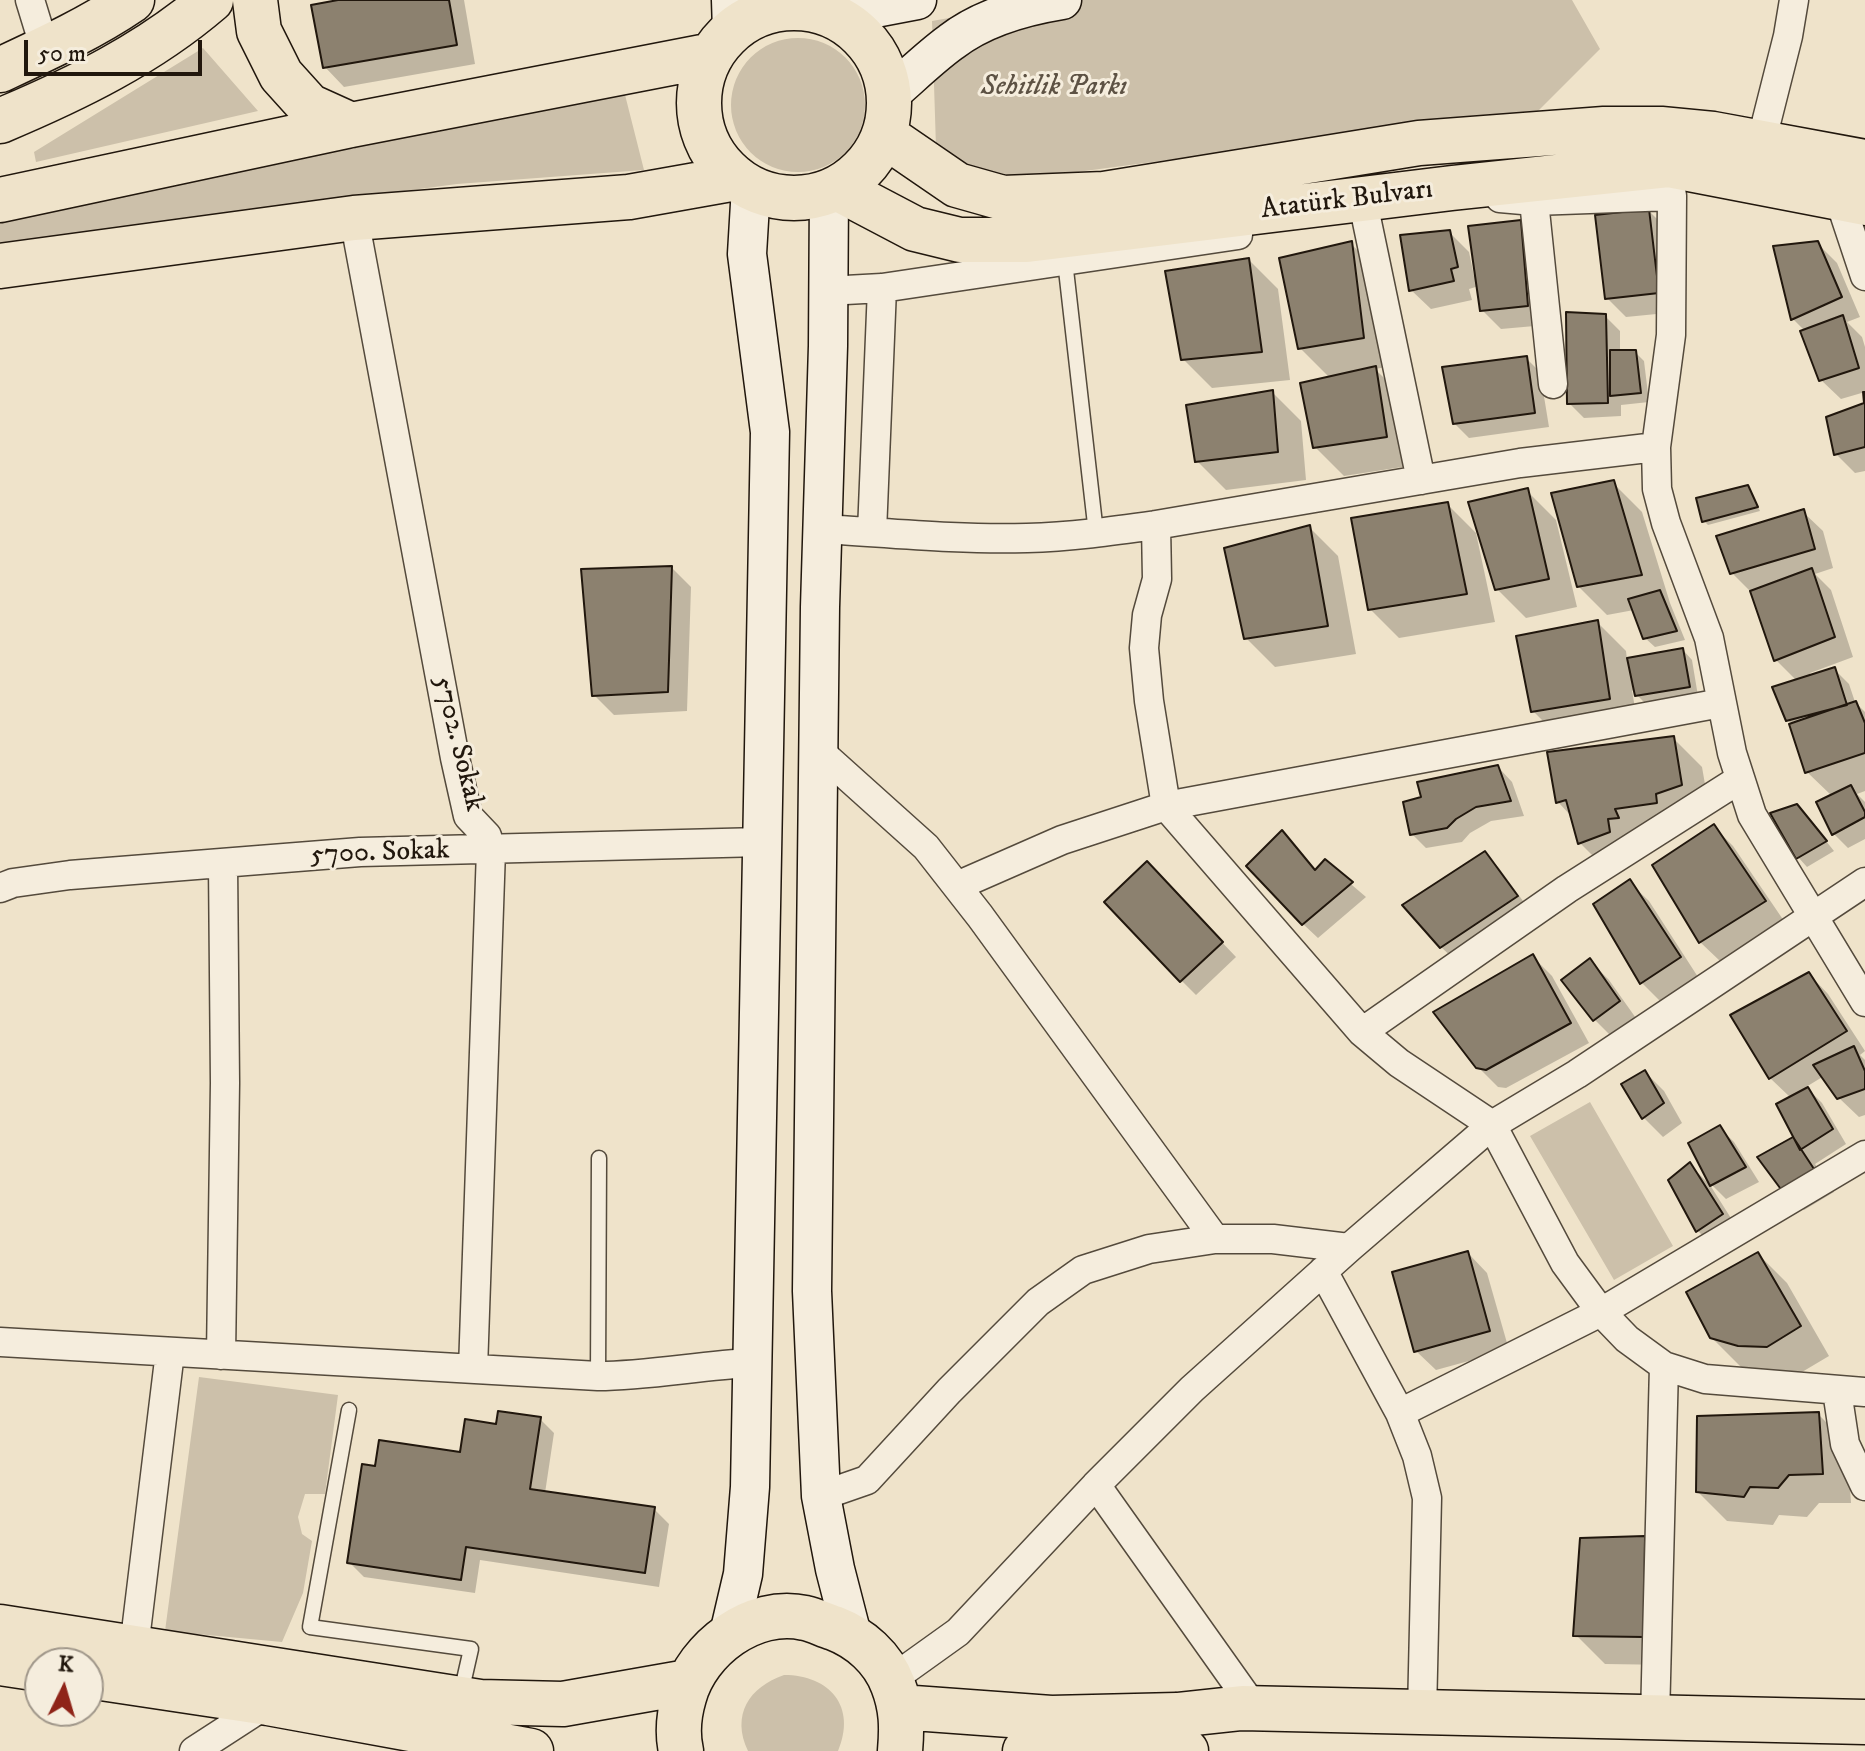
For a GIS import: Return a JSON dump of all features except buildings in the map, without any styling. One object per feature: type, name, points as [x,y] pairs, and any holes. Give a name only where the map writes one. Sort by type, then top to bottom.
[{"type":"main road","points":[[0,70],[110,15],[132,0]]},
{"type":"main road","points":[[0,121],[69,92],[139,54],[211,0]]},
{"type":"main road","points":[[255,0],[259,31],[281,75],[309,106],[351,125]]},
{"type":"main road","points":[[0,200],[351,125],[725,29],[775,10],[826,10],[917,0]]},
{"type":"main road","points":[[886,115],[953,40],[989,20],[1036,4],[1062,0]]},
{"type":"main road","points":[[0,266],[354,218],[629,197],[743,183],[789,198],[833,189],[862,169],[875,153],[886,115],[885,76],[871,49],[851,27],[826,10]]},
{"type":"main road","points":[[725,29],[703,73],[699,92],[703,131],[711,149],[743,183],[747,254],[770,432],[748,1516],[743,1574],[729,1634]]},
{"type":"main road","name":"Atatürk Bulvarı","points":[[886,115],[957,185],[1003,198],[1104,194],[1419,143],[1604,129],[1667,163],[1851,201]]},
{"type":"main road","name":"Atatürk Bulvarı","points":[[833,189],[915,229],[960,240],[1027,240],[1667,163],[1713,134],[1846,158]]},
{"type":"main road","points":[[833,189],[827,291],[822,529],[812,1291],[821,1496],[852,1635]]},
{"type":"main road","points":[[681,1751],[679,1715],[688,1682],[702,1659],[729,1634],[767,1619],[803,1617],[852,1635],[873,1653],[896,1694],[902,1723],[900,1751]]},
{"type":"main road","points":[[0,1627],[459,1699],[563,1704],[688,1682]]},
{"type":"main road","points":[[0,1663],[24,1667]]},
{"type":"main road","points":[[104,1678],[268,1703],[518,1750]]},
{"type":"main road","points":[[896,1694],[1182,1742]]},
{"type":"main road","points":[[1025,1751],[1182,1742],[1255,1709],[1865,1722]]},
{"type":"street","points":[[30,0],[45,49]]},
{"type":"street","points":[[1761,143],[1794,0]]},
{"type":"street","points":[[1846,158],[1865,276]]},
{"type":"street","points":[[827,291],[882,288],[1482,197],[1534,201],[1667,163],[1671,335],[1656,447],[1657,489],[1666,523],[1709,638],[1721,703],[1752,815],[1865,1002]]},
{"type":"street","points":[[1534,201],[1553,384]]},
{"type":"street","points":[[1366,217],[1421,480]]},
{"type":"street","name":"5702. Sokak","points":[[354,218],[455,758],[468,816],[487,836],[491,850],[473,1369]]},
{"type":"street","points":[[872,532],[882,288]]},
{"type":"street","points":[[822,529],[951,537],[1027,538],[1096,533],[1520,463],[1656,447]]},
{"type":"street","points":[[1156,525],[1157,579],[1147,615],[1144,648],[1166,806],[1362,1032],[1399,1063],[1492,1125],[1565,1263],[1601,1312],[1627,1339],[1664,1366],[1705,1379],[1865,1392]]},
{"type":"street","points":[[957,886],[1062,840],[1166,806],[1721,703]]},
{"type":"street","points":[[818,750],[926,847],[1215,1239]]},
{"type":"street","points":[[1362,1032],[1567,889],[1740,779]]},
{"type":"street","name":"5700. Sokak","points":[[0,888],[13,883],[70,875],[360,852],[762,842]]},
{"type":"street","points":[[221,1355],[225,1083],[223,863]]},
{"type":"street","points":[[896,1694],[1192,1389],[1492,1125],[1577,1074],[1865,882]]},
{"type":"street","points":[[1400,1413],[1601,1312],[1865,1155]]},
{"type":"street","points":[[821,1496],[867,1480],[949,1391],[1038,1302],[1083,1270],[1149,1249],[1215,1239],[1273,1239],[1349,1248]]},
{"type":"street","points":[[1323,1271],[1400,1413],[1417,1456],[1427,1498],[1422,1713]]},
{"type":"street","points":[[0,1342],[598,1376],[753,1363]]},
{"type":"street","points":[[134,1648],[170,1352]]},
{"type":"street","points":[[1655,1718],[1664,1366]]},
{"type":"street","points":[[1837,1391],[1845,1444],[1865,1486]]},
{"type":"street","points":[[1096,1485],[1255,1709]]},
{"type":"street","points":[[194,1751],[268,1703]]},
{"type":"lane","points":[[1065,261],[1096,533]]},
{"type":"lane","points":[[598,1376],[599,1158]]},
{"type":"lane","points":[[349,1410],[310,1627],[471,1649],[459,1699]]},
{"type":"green space","name":"Sehitlik Parkı","points":[[1052,0],[1572,0],[1600,49],[1538,111],[994,183],[937,179],[932,21]]},
{"type":"green space","points":[[798,38],[824,43],[845,58],[860,79],[865,105],[860,131],[845,152],[824,167],[798,172],[772,167],[751,152],[736,131],[731,105],[736,79],[751,58],[772,43]]},
{"type":"green space","points":[[203,48],[258,111],[36,162],[34,152]]},
{"type":"green space","points":[[621,79],[644,170],[457,184],[0,245],[0,221],[461,124]]},
{"type":"green space","points":[[1590,1102],[1673,1246],[1614,1280],[1530,1136]]},
{"type":"green space","points":[[199,1377],[338,1395],[325,1494],[305,1494],[298,1517],[302,1534],[312,1541],[303,1593],[282,1642],[165,1631]]},
{"type":"green space","points":[[784,1675],[815,1681],[835,1696],[844,1721],[838,1751],[748,1751],[742,1726],[746,1704],[761,1687]]}]
